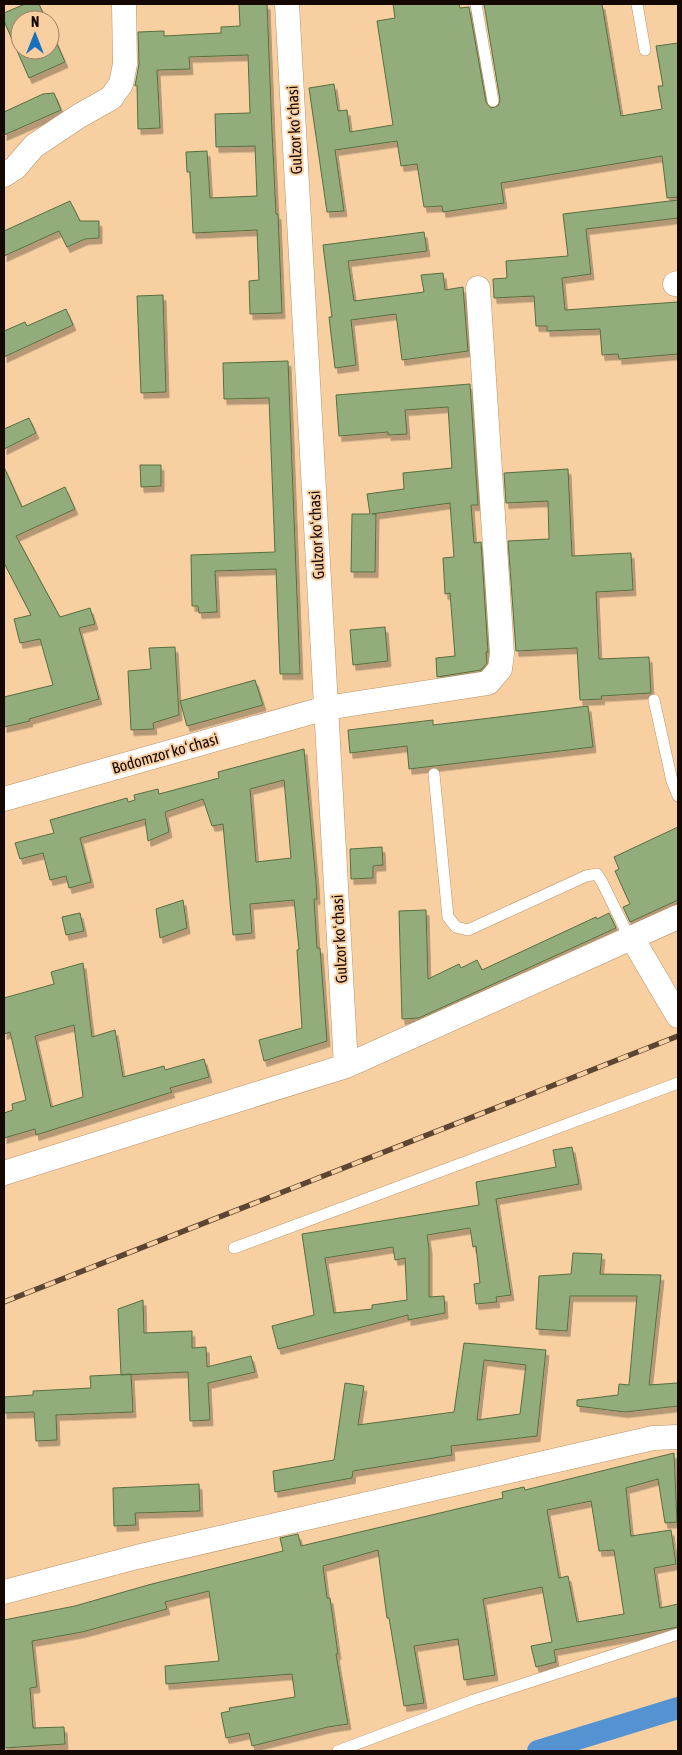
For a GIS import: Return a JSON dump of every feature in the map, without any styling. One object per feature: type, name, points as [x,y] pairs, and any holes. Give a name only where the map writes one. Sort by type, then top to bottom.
[{"type":"street","points":[[4,175],[15,168],[34,146],[79,116],[111,98],[121,84],[125,64],[124,4]]},
{"type":"street","name":"Gulzor koʻchasi","points":[[287,4],[346,1066]]},
{"type":"street","name":"Bodomzor koʻchasi","points":[[4,799],[326,708],[488,683],[500,669],[502,653],[478,288]]},
{"type":"street","points":[[4,1173],[346,1066],[678,917]]},
{"type":"street","points":[[631,939],[678,1016]]},
{"type":"street","points":[[4,1592],[137,1557],[653,1438],[678,1437]]},
{"type":"lane","points":[[476,4],[492,101]]},
{"type":"lane","points":[[637,4],[645,50]]},
{"type":"lane","points":[[654,700],[672,781],[678,796]]},
{"type":"lane","points":[[434,774],[448,917],[456,927],[468,930],[586,876],[597,874],[631,939]]},
{"type":"lane","points":[[234,1248],[678,1083]]},
{"type":"lane","points":[[338,1751],[474,1700],[678,1634]]},
{"type":"building","points":[[25,4],[39,4],[42,10],[11,10]]},
{"type":"building","points":[[239,4],[267,4],[282,313],[250,314],[249,281],[259,280],[257,230],[193,233],[190,172],[187,172],[186,152],[207,151],[210,198],[257,196],[255,146],[216,147],[215,114],[250,113],[248,55],[189,57],[190,69],[157,70],[160,128],[138,129],[137,85],[135,86],[139,64],[138,32],[164,31],[164,36],[221,33],[221,27],[240,26]]},
{"type":"building","points":[[393,4],[459,4],[460,8],[469,7],[486,102],[491,108],[498,106],[500,100],[484,4],[602,4],[621,116],[662,109],[658,86],[663,86],[656,46],[678,43],[678,197],[667,198],[662,156],[501,183],[504,203],[443,212],[442,206],[424,207],[417,164],[401,166],[397,141],[335,150],[344,211],[327,212],[309,88],[334,84],[338,111],[347,110],[350,132],[393,125],[377,21],[395,18]]},
{"type":"building","points":[[10,10],[10,35],[4,21],[4,13]]},
{"type":"building","points":[[60,51],[65,62],[29,78],[21,60],[60,60]]},
{"type":"building","points":[[54,93],[61,110],[4,135],[4,112],[43,94]]},
{"type":"building","points":[[678,200],[678,218],[586,229],[591,274],[562,278],[565,310],[678,302],[678,354],[619,359],[618,354],[602,355],[600,329],[547,331],[547,326],[536,326],[534,296],[494,298],[493,279],[507,278],[506,261],[568,256],[563,214]]},
{"type":"building","points":[[70,201],[80,221],[99,221],[99,238],[85,239],[67,247],[59,231],[4,256],[4,231]]},
{"type":"building","points":[[424,232],[427,251],[348,261],[354,301],[424,292],[421,275],[443,273],[445,290],[463,287],[468,351],[402,360],[396,314],[351,320],[356,365],[335,368],[329,317],[332,317],[323,245]]},
{"type":"building","points":[[163,295],[166,392],[141,393],[137,296]]},
{"type":"building","points":[[66,309],[73,325],[4,357],[4,331],[25,322],[27,326]]},
{"type":"building","points":[[288,361],[300,674],[280,674],[276,569],[215,571],[217,612],[199,613],[198,606],[192,606],[191,555],[275,552],[269,398],[224,399],[223,363]]},
{"type":"building","points":[[470,384],[478,505],[471,505],[474,543],[481,542],[488,652],[486,652],[487,663],[481,670],[437,677],[436,658],[455,656],[450,593],[445,594],[443,558],[454,557],[450,503],[372,514],[376,514],[375,572],[351,572],[352,514],[370,514],[367,494],[404,489],[403,473],[452,468],[448,407],[405,410],[407,434],[388,435],[388,432],[339,436],[336,395]]},
{"type":"building","points":[[29,418],[36,433],[4,449],[4,429]]},
{"type":"building","points":[[140,465],[161,465],[161,486],[141,487]]},
{"type":"building","points":[[4,467],[22,507],[65,487],[75,509],[16,536],[60,617],[90,608],[95,624],[79,628],[99,699],[29,719],[30,721],[4,727],[4,697],[53,685],[40,639],[20,643],[14,619],[31,615],[4,563]]},
{"type":"building","points":[[568,469],[572,556],[631,553],[633,590],[596,592],[599,659],[649,657],[651,693],[601,696],[602,699],[580,700],[577,648],[516,651],[508,541],[549,539],[548,501],[506,503],[504,473]]},
{"type":"building","points":[[385,627],[388,661],[353,665],[350,630]]},
{"type":"building","points":[[175,647],[179,715],[153,723],[154,729],[131,730],[128,671],[151,669],[149,648]]},
{"type":"building","points":[[255,680],[263,705],[187,726],[180,701]]},
{"type":"building","points":[[588,706],[593,747],[409,769],[407,746],[350,753],[348,730],[433,720],[433,725]]},
{"type":"building","points":[[304,749],[316,882],[317,899],[314,899],[317,948],[320,948],[327,1041],[264,1061],[259,1040],[302,1028],[297,950],[299,949],[294,900],[250,904],[252,933],[233,935],[223,824],[212,826],[203,799],[165,812],[169,832],[148,841],[145,819],[80,838],[91,882],[69,888],[66,876],[50,880],[43,853],[20,859],[15,843],[54,833],[50,820],[127,798],[128,802],[135,800],[134,795],[158,789],[159,794],[219,778],[218,772]],"holes":[[[284,780],[291,858],[256,862],[250,789]]]},
{"type":"building","points":[[678,827],[678,900],[630,922],[623,907],[630,904],[615,871],[619,869],[614,857]]},
{"type":"building","points":[[382,847],[383,865],[373,866],[373,878],[351,879],[350,849]]},
{"type":"building","points":[[183,900],[187,928],[160,938],[156,909]]},
{"type":"building","points":[[426,910],[428,979],[459,964],[461,968],[477,960],[482,970],[596,917],[597,919],[609,913],[616,928],[419,1018],[402,1019],[399,911]]},
{"type":"building","points":[[80,913],[84,931],[66,935],[62,917]]},
{"type":"building","points":[[83,963],[92,1037],[115,1030],[123,1077],[164,1066],[165,1070],[204,1059],[209,1077],[170,1088],[172,1092],[36,1135],[35,1129],[4,1138],[4,1113],[13,1110],[12,1104],[26,1100],[10,1032],[4,1034],[4,998],[54,984],[51,972]],"holes":[[[74,1025],[83,1097],[51,1107],[35,1036]]]},
{"type":"building","points":[[572,1147],[579,1184],[496,1199],[511,1295],[496,1297],[497,1302],[476,1304],[474,1284],[480,1283],[476,1246],[473,1247],[470,1228],[427,1235],[429,1248],[429,1297],[444,1296],[445,1313],[408,1320],[408,1315],[278,1349],[272,1326],[314,1315],[302,1234],[479,1205],[476,1182],[556,1167],[553,1150]],"holes":[[[393,1247],[395,1260],[405,1258],[407,1300],[372,1305],[372,1309],[334,1313],[325,1258]]]},
{"type":"building","points":[[573,1253],[602,1254],[600,1274],[661,1275],[649,1385],[678,1383],[678,1406],[625,1412],[577,1406],[577,1400],[618,1395],[619,1384],[629,1385],[637,1296],[570,1296],[567,1331],[536,1329],[539,1276],[571,1274]]},
{"type":"building","points":[[143,1300],[144,1333],[192,1331],[192,1348],[206,1347],[207,1367],[251,1356],[255,1372],[208,1383],[210,1420],[190,1421],[188,1372],[121,1375],[118,1309]]},
{"type":"building","points":[[464,1343],[546,1350],[537,1436],[451,1446],[452,1455],[353,1471],[352,1478],[275,1492],[273,1471],[334,1460],[345,1383],[364,1386],[358,1425],[454,1412]],"holes":[[[484,1360],[526,1365],[520,1414],[477,1420]]]},
{"type":"building","points":[[131,1374],[133,1412],[56,1415],[57,1440],[36,1441],[34,1412],[4,1413],[4,1397],[33,1395],[33,1391],[91,1388],[90,1376]]},
{"type":"building","points":[[674,1453],[677,1522],[665,1523],[658,1479],[626,1488],[631,1536],[671,1530],[676,1564],[654,1568],[660,1608],[678,1604],[678,1627],[554,1650],[556,1662],[536,1667],[531,1646],[552,1642],[542,1587],[483,1599],[495,1675],[464,1680],[458,1639],[414,1646],[424,1703],[404,1706],[389,1618],[387,1618],[378,1550],[323,1566],[327,1598],[330,1598],[338,1654],[336,1654],[348,1724],[328,1727],[252,1746],[249,1733],[226,1738],[221,1713],[230,1711],[229,1708],[295,1697],[292,1674],[166,1684],[165,1666],[219,1661],[209,1591],[165,1602],[167,1609],[82,1632],[32,1641],[37,1687],[30,1688],[33,1728],[64,1727],[65,1744],[4,1748],[4,1620],[75,1606],[148,1585],[283,1551],[280,1538],[298,1534],[301,1546],[503,1498],[502,1492],[524,1487],[525,1490]],"holes":[[[591,1501],[599,1551],[614,1550],[624,1614],[577,1622],[568,1576],[559,1578],[547,1510]]]},
{"type":"building","points":[[199,1484],[200,1511],[135,1513],[136,1525],[114,1526],[113,1488]]},
{"type":"waterway","points":[[538,1751],[678,1708]]},
{"type":"railway","points":[[4,1302],[678,1036]]}]
